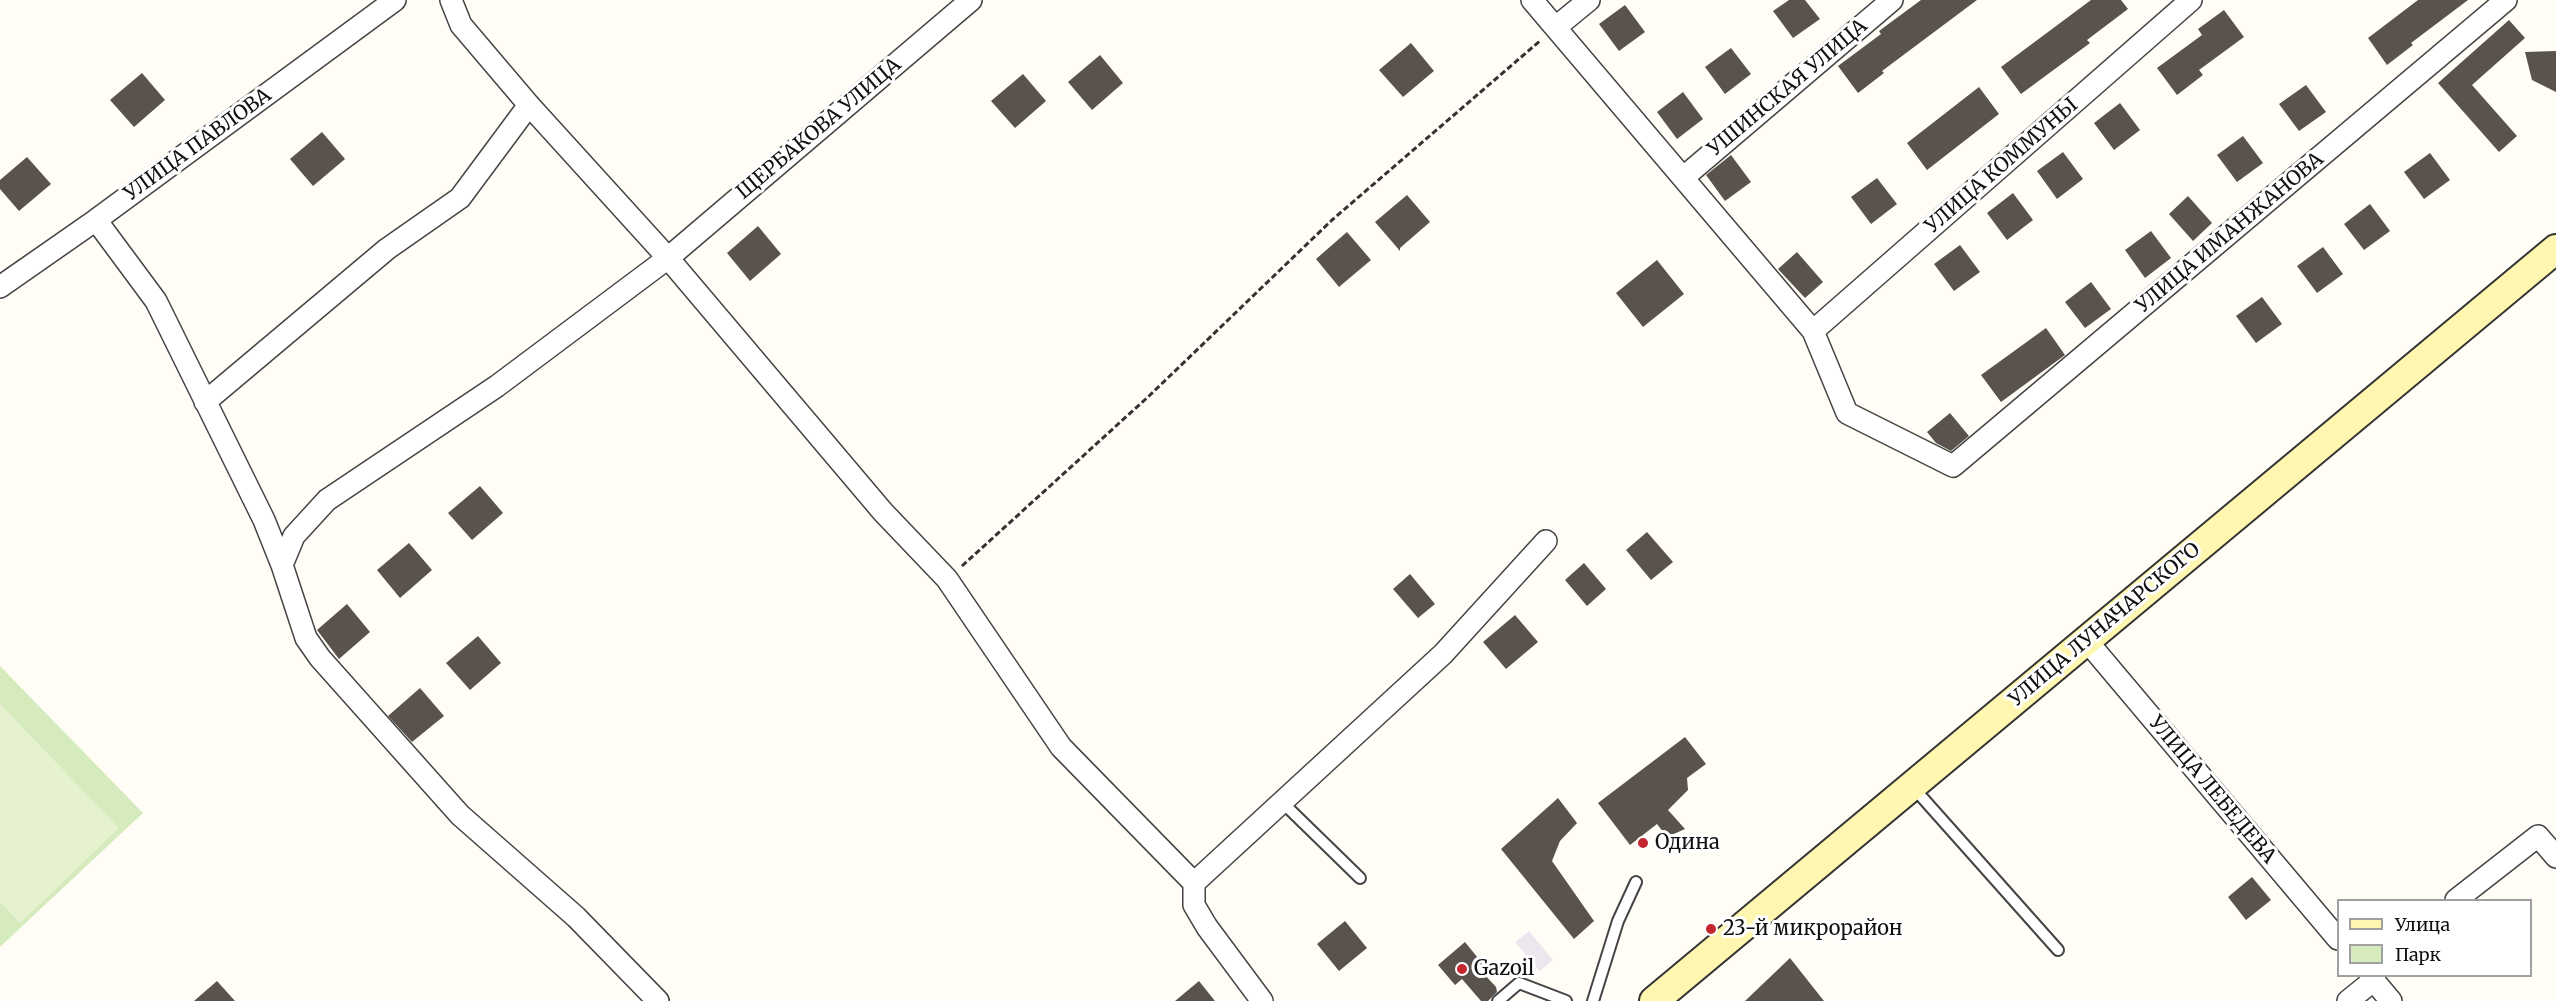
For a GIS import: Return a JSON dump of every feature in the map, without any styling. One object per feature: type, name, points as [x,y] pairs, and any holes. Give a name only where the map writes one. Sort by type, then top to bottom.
[{"type":"main road","name":"УЛИЦА ЛУНАЧАРСКОГО","points":[[1654,1001],[2556,249]]},
{"type":"street","name":"УЛИЦА ПАВЛОВА","points":[[0,287],[96,220],[395,0]]},
{"type":"street","points":[[451,0],[461,25],[529,105],[668,258],[883,512],[947,579],[1061,747],[1194,883],[1194,905],[1207,927],[1262,1001]]},
{"type":"street","name":"ЩЕРБАКОВА УЛИЦА","points":[[282,565],[294,536],[327,500],[497,386],[668,258],[971,0]]},
{"type":"street","points":[[1532,0],[1813,331]]},
{"type":"street","points":[[1556,27],[1589,0]]},
{"type":"street","name":"УШИНСКАЯ УЛИЦА","points":[[1684,177],[1892,0]]},
{"type":"street","name":"УЛИЦА КОММУНЫ","points":[[1813,331],[2191,0]]},
{"type":"street","name":"УЛИЦА ИМАНЖАНОВА","points":[[1813,331],[1847,413],[1953,466],[2506,0]]},
{"type":"street","points":[[205,402],[387,249],[460,198],[529,105]]},
{"type":"street","points":[[96,220],[156,301],[264,520],[282,565],[306,638],[320,658],[460,815],[576,917],[658,1001]]},
{"type":"street","points":[[1194,883],[1443,654],[1546,541]]},
{"type":"street","name":"УЛИЦА ЛЕБЕДЕВА","points":[[2086,640],[2337,938]]},
{"type":"street","points":[[2457,899],[2538,836],[2556,857]]},
{"type":"street","points":[[2348,1001],[2372,978],[2391,1001]]},
{"type":"lane","points":[[1912,786],[2058,950]]},
{"type":"lane","points":[[1282,802],[1360,878]]},
{"type":"lane","points":[[1593,1001],[1618,921],[1636,882]]},
{"type":"lane","points":[[1498,1001],[1519,983],[1566,1001]]},
{"type":"path","points":[[947,579],[1149,396],[1332,220],[1556,27]]},
{"type":"shaded area","points":[[1529,931],[1553,960],[1540,971],[1515,942]]},
{"type":"green space","points":[[0,666],[143,813],[0,947]]},
{"type":"green space","points":[[0,704],[119,828],[20,923],[0,902]]},
{"type":"building","points":[[1789,0],[1805,0],[1820,19],[1793,38],[1773,11]]},
{"type":"building","points":[[1921,0],[1977,0],[1882,71],[1884,73],[1858,93],[1838,66],[1881,34],[1879,31]]},
{"type":"building","points":[[2091,0],[2121,0],[2128,9],[2087,40],[2090,43],[2021,94],[2001,67]]},
{"type":"building","points":[[2418,0],[2468,0],[2411,43],[2413,45],[2387,65],[2368,38]]},
{"type":"building","points":[[1625,5],[1645,32],[1619,51],[1599,24]]},
{"type":"building","points":[[2224,10],[2244,37],[2199,70],[2203,75],[2177,95],[2157,68],[2202,35],[2198,29]]},
{"type":"building","points":[[2509,20],[2525,38],[2472,85],[2517,136],[2499,152],[2438,83]]},
{"type":"building","points":[[1411,43],[1434,71],[1403,97],[1379,70]]},
{"type":"building","points":[[1731,48],[1751,74],[1725,94],[1705,67]]},
{"type":"building","points":[[2556,51],[2556,92],[2532,80],[2525,52]]},
{"type":"building","points":[[1100,55],[1123,83],[1092,110],[1068,82]]},
{"type":"building","points":[[142,73],[165,100],[134,127],[110,100]]},
{"type":"building","points":[[1023,74],[1046,101],[1015,128],[991,101]]},
{"type":"building","points":[[2306,85],[2326,112],[2299,131],[2279,104]]},
{"type":"building","points":[[1979,87],[1999,114],[1927,170],[1907,143]]},
{"type":"building","points":[[1683,92],[1703,119],[1677,139],[1657,112]]},
{"type":"building","points":[[2120,103],[2140,130],[2114,150],[2094,123]]},
{"type":"building","points":[[322,132],[345,159],[313,186],[290,159]]},
{"type":"building","points":[[2243,136],[2263,163],[2237,182],[2217,155]]},
{"type":"building","points":[[2063,152],[2083,179],[2057,199],[2037,171]]},
{"type":"building","points":[[2430,153],[2450,180],[2424,199],[2404,172]]},
{"type":"building","points":[[1731,155],[1751,182],[1725,201],[1706,175]]},
{"type":"building","points":[[27,157],[51,184],[19,211],[0,189],[0,180]]},
{"type":"building","points":[[1877,178],[1897,204],[1871,224],[1851,197]]},
{"type":"building","points":[[2013,193],[2033,220],[2007,240],[1987,213]]},
{"type":"building","points":[[1407,195],[1430,222],[1400,248],[1400,251],[1375,222]]},
{"type":"building","points":[[2188,196],[2212,223],[2193,241],[2169,214]]},
{"type":"building","points":[[2370,204],[2390,231],[2364,250],[2344,224]]},
{"type":"building","points":[[758,226],[781,254],[750,281],[727,253]]},
{"type":"building","points":[[2151,231],[2171,258],[2145,278],[2125,250]]},
{"type":"building","points":[[1347,232],[1371,260],[1339,287],[1316,259]]},
{"type":"building","points":[[1960,245],[1980,272],[1954,291],[1934,264]]},
{"type":"building","points":[[2323,247],[2343,274],[2317,293],[2297,266]]},
{"type":"building","points":[[1797,252],[1823,282],[1805,298],[1778,269]]},
{"type":"building","points":[[1657,260],[1684,294],[1643,327],[1616,293]]},
{"type":"building","points":[[2091,282],[2111,309],[2085,328],[2065,302]]},
{"type":"building","points":[[2262,297],[2282,324],[2256,343],[2236,316]]},
{"type":"building","points":[[2046,328],[2065,355],[2001,402],[1981,375]]},
{"type":"building","points":[[1950,413],[1969,436],[1951,451],[1936,443],[1927,432]]},
{"type":"building","points":[[480,486],[503,513],[472,540],[448,513]]},
{"type":"building","points":[[1647,532],[1673,562],[1651,580],[1626,550]]},
{"type":"building","points":[[409,543],[432,570],[400,598],[377,570]]},
{"type":"building","points":[[1584,563],[1606,589],[1587,606],[1565,580]]},
{"type":"building","points":[[1410,574],[1435,604],[1418,618],[1393,589]]},
{"type":"building","points":[[347,604],[370,632],[339,659],[317,630]]},
{"type":"building","points":[[1515,615],[1538,642],[1506,669],[1483,642]]},
{"type":"building","points":[[478,636],[501,663],[470,690],[446,663]]},
{"type":"building","points":[[420,688],[444,716],[412,742],[388,716]]},
{"type":"building","points":[[1685,737],[1706,764],[1687,778],[1688,790],[1668,810],[1685,829],[1667,837],[1657,824],[1630,845],[1598,803]]},
{"type":"building","points":[[1558,798],[1577,823],[1560,841],[1552,861],[1594,921],[1574,939],[1501,849]]},
{"type":"building","points":[[2252,877],[2271,900],[2246,920],[2228,897]]},
{"type":"building","points":[[1345,921],[1367,948],[1339,971],[1317,944]]},
{"type":"building","name":"Gazoil","points":[[1465,942],[1482,963],[1484,974],[1496,987],[1497,992],[1488,1001],[1481,1001],[1462,979],[1455,985],[1438,965]]},
{"type":"building","points":[[1790,958],[1824,1001],[1745,1001]]},
{"type":"building","points":[[217,981],[235,1001],[194,1001]]},
{"type":"building","points":[[1199,981],[1215,1001],[1175,1001]]},
{"type":"place","name":"Одина","points":[[1643,843]]},
{"type":"place","name":"23-й микрорайон","points":[[1711,929]]},
{"type":"place","name":"Gazoil","points":[[1462,969]]}]
